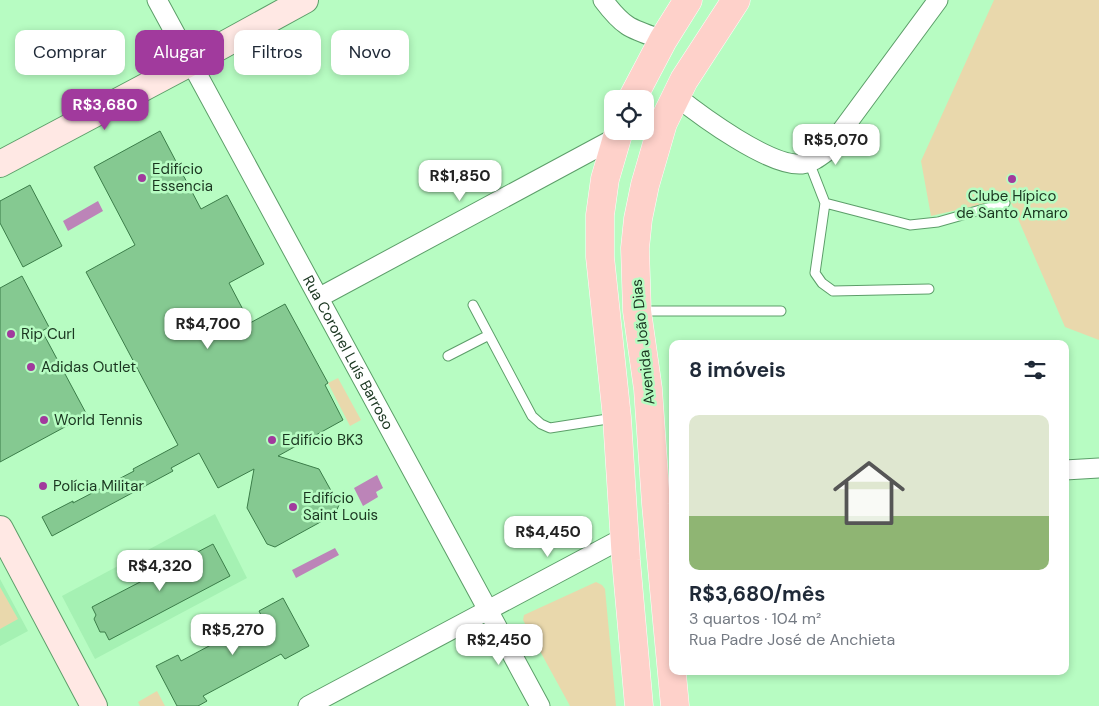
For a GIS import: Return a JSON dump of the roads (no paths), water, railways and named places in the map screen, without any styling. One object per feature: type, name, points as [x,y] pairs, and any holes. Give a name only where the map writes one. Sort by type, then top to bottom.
[{"type":"main road","points":[[637,90],[663,40],[688,0]]},
{"type":"main road","name":"Avenida João Dias","points":[[669,596],[664,504],[637,311],[635,248],[638,219],[654,151],[663,123],[676,96],[699,57],[736,0]]},
{"type":"main road","points":[[616,140],[604,188],[600,215],[600,257],[617,418],[624,537],[639,706]]},
{"type":"main road","name":"Avenida João Dias","points":[[673,675],[675,706]]},
{"type":"street","name":"Rua Coronel Luís Barroso","points":[[157,0],[174,30]]},
{"type":"street","points":[[224,44],[305,0]]},
{"type":"street","points":[[603,0],[624,25],[663,40]]},
{"type":"street","points":[[676,96],[754,149],[788,163],[802,164],[815,160],[826,152],[938,0]]},
{"type":"street","points":[[0,164],[168,75]]},
{"type":"street","name":"Rua Coronel Luís Barroso","points":[[199,75],[540,706]]},
{"type":"street","points":[[320,297],[607,140]]},
{"type":"street","points":[[1069,470],[1099,468]]},
{"type":"street","points":[[0,529],[94,706]]},
{"type":"street","points":[[308,706],[624,537]]},
{"type":"lane","points":[[809,162],[825,203],[815,274],[822,282],[832,291],[929,289]]},
{"type":"lane","points":[[825,203],[910,225],[938,222],[1005,203]]},
{"type":"lane","points":[[474,305],[532,416],[541,424],[550,428],[617,418]]},
{"type":"lane","points":[[637,311],[781,311]]},
{"type":"lane","points":[[448,356],[490,335]]},
{"type":"place","name":"Edifício Essencia","points":[[142,178]]},
{"type":"place","name":"Clube Hípico de Santo Amaro","points":[[1012,179]]},
{"type":"place","name":"Rip Curl","points":[[11,334]]},
{"type":"place","name":"Adidas Outlet","points":[[31,367]]},
{"type":"place","name":"World Tennis","points":[[44,420]]},
{"type":"place","name":"Edifício BK3","points":[[272,440]]},
{"type":"place","name":"Polícia Militar","points":[[43,486]]},
{"type":"place","name":"Edifício Saint Louis","points":[[293,507]]}]
